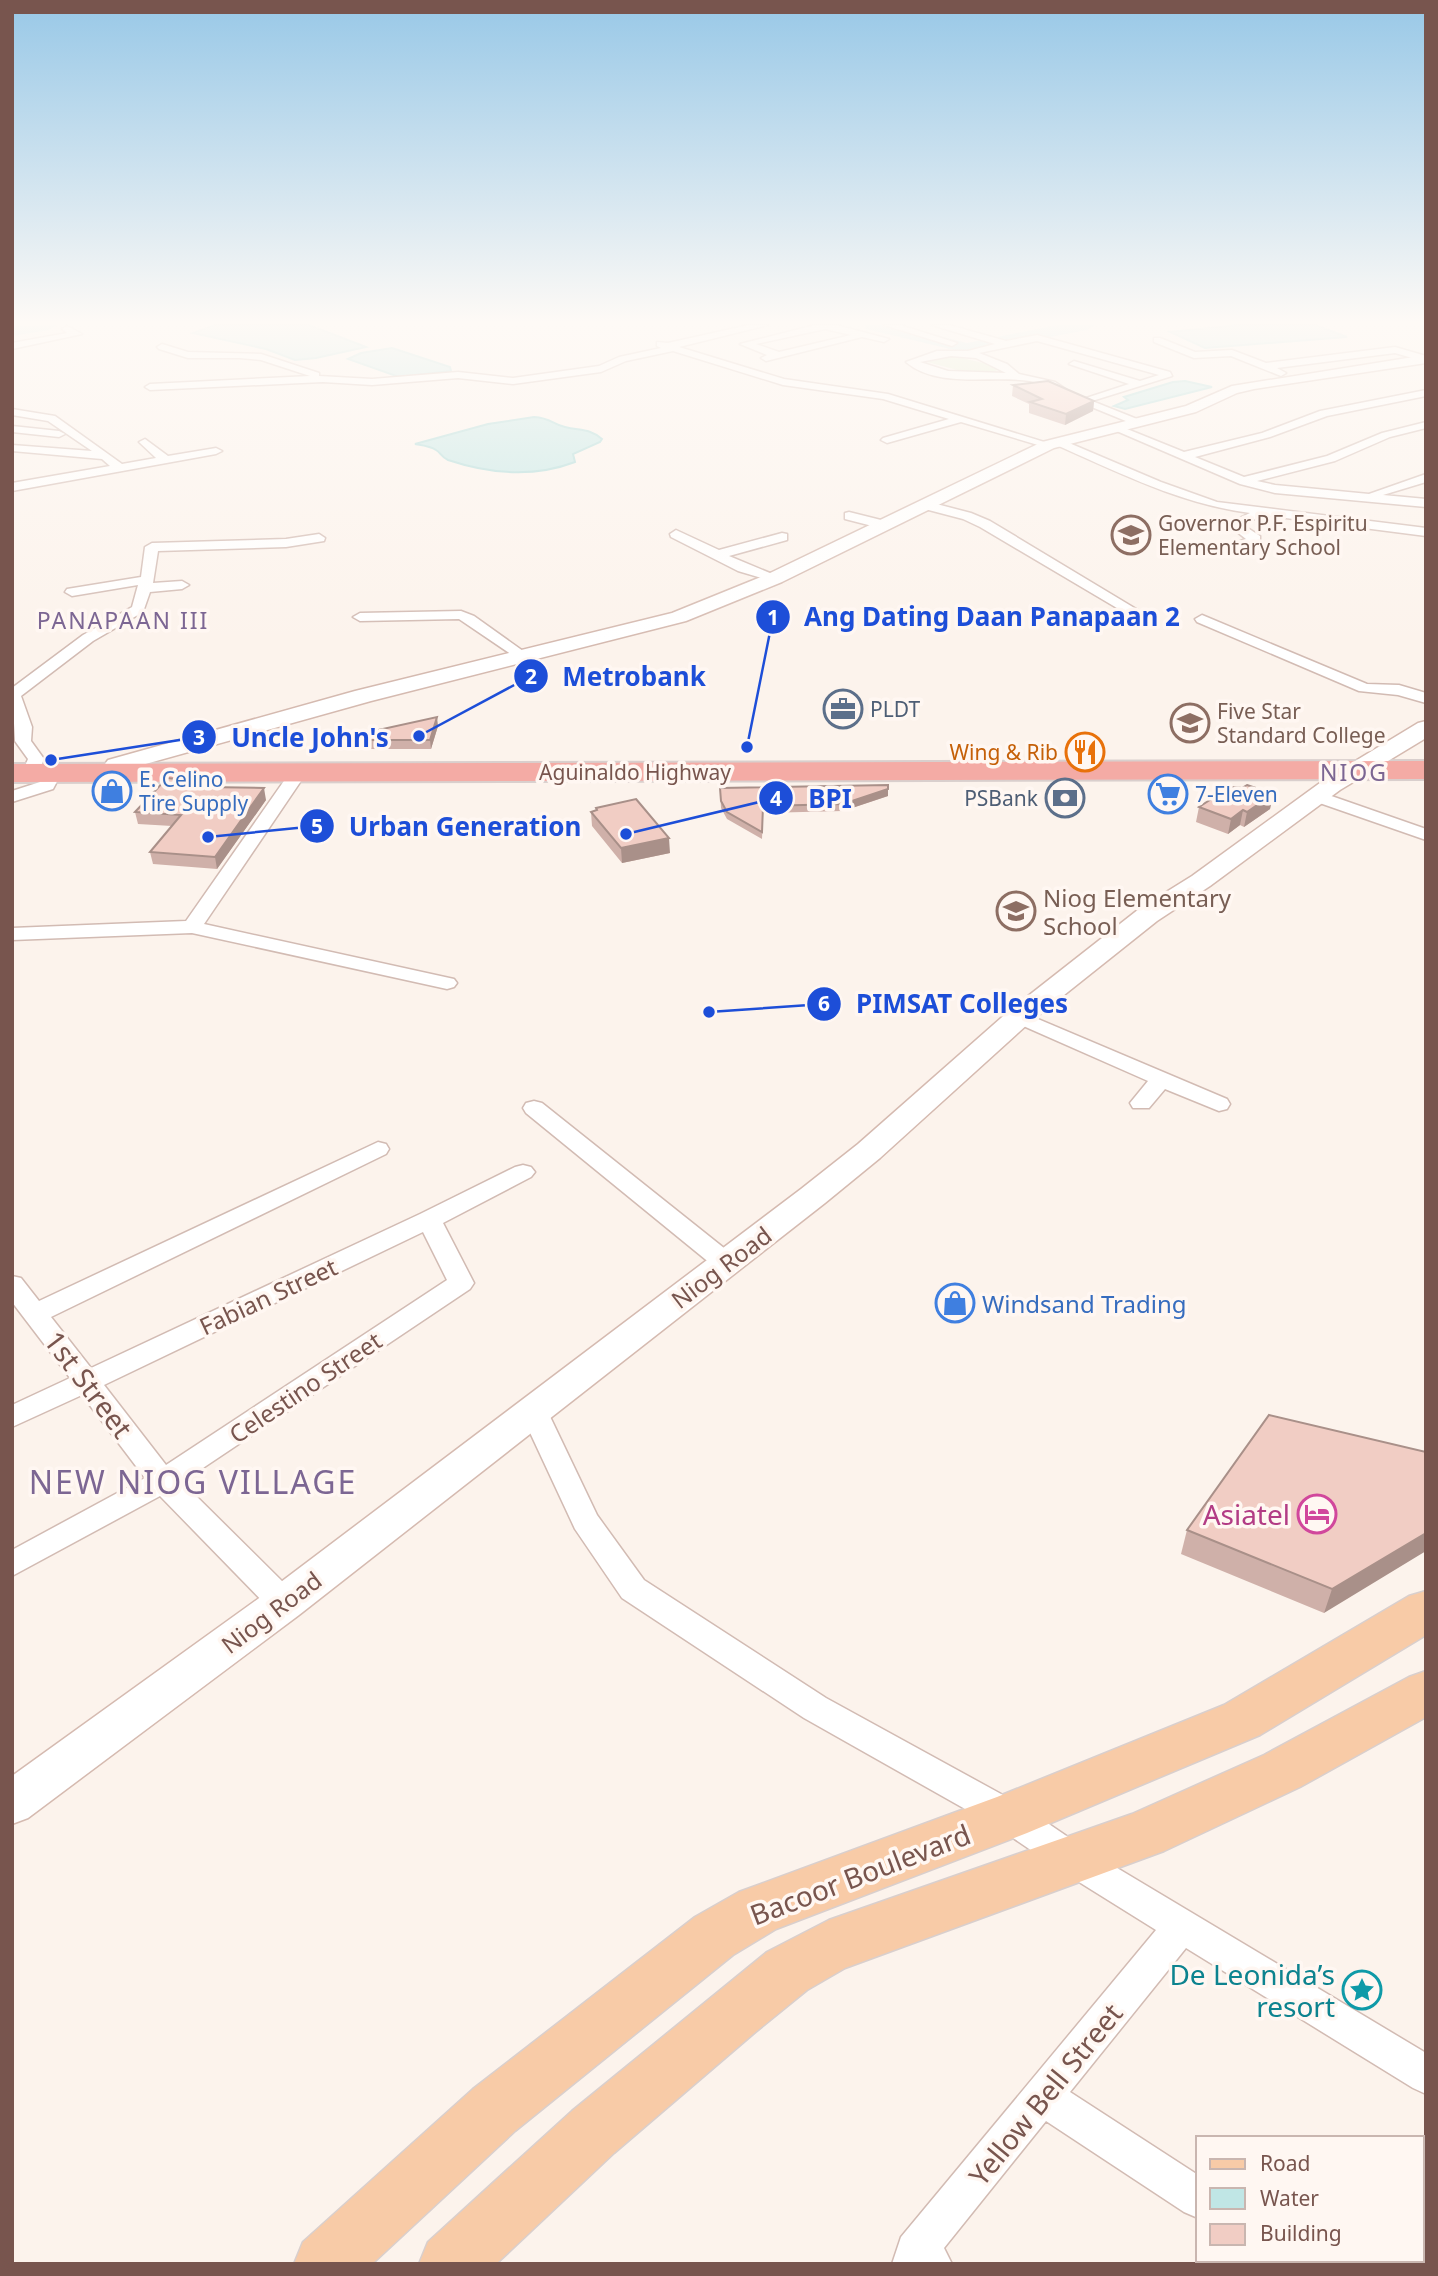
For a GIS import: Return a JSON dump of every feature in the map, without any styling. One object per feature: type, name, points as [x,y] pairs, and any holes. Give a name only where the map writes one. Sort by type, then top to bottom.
[{"type":"highway","name":"Aguinaldo Highway","points":[[32,773],[111,772],[159,763],[299,772],[1426,770]]},
{"type":"main road","name":"Bacoor Boulevard","points":[[325,2264],[494,2110],[714,1936],[758,1910],[1009,1816],[1242,1720],[1426,1610]]},
{"type":"main road","points":[[450,2264],[593,2132],[787,1971],[829,1947],[1145,1834],[1282,1771],[1426,1692]]},
{"type":"street","points":[[33,431],[79,436]]},
{"type":"street","points":[[72,431],[120,468]]},
{"type":"street","points":[[887,440],[918,431]]},
{"type":"street","points":[[1006,431],[1053,444],[1215,505],[1426,532]]},
{"type":"street","points":[[159,763],[363,696],[679,617],[775,578],[1053,444],[1108,431]]},
{"type":"street","points":[[1124,431],[1244,481],[1304,493],[1426,503]]},
{"type":"street","points":[[1186,455],[1276,431]]},
{"type":"street","points":[[1244,481],[1331,458],[1401,431]]},
{"type":"street","points":[[15,492],[74,476],[216,451],[201,437]]},
{"type":"street","points":[[145,442],[165,460]]},
{"type":"street","points":[[12,448],[104,456]]},
{"type":"street","points":[[25,471],[74,476]]},
{"type":"street","points":[[1364,498],[1426,478]]},
{"type":"street","points":[[925,505],[967,516],[985,524],[1149,621]]},
{"type":"street","points":[[1243,545],[1255,539],[1233,524],[1260,511]]},
{"type":"street","points":[[849,516],[884,525]]},
{"type":"street","points":[[1354,534],[1373,524]]},
{"type":"street","points":[[676,534],[743,568],[775,578]]},
{"type":"street","points":[[716,555],[782,537]]},
{"type":"street","points":[[12,797],[47,785],[32,773],[36,759],[23,741],[24,727],[13,695],[88,638],[138,609],[154,546],[286,543],[319,538]]},
{"type":"street","points":[[693,544],[718,539],[741,548]]},
{"type":"street","points":[[72,592],[145,584],[182,585]]},
{"type":"street","points":[[360,617],[461,615],[474,621],[486,633],[523,656]]},
{"type":"street","points":[[1202,619],[1364,688],[1399,690],[1426,698]]},
{"type":"street","name":"Niog Road","points":[[12,1803],[284,1603],[869,1152],[1019,1017],[1148,915],[1201,881],[1317,796],[1426,728]]},
{"type":"street","points":[[192,927],[299,772]]},
{"type":"street","points":[[1317,796],[1426,835]]},
{"type":"street","points":[[12,934],[192,927],[447,982]]},
{"type":"street","points":[[1019,1017],[1219,1104]]},
{"type":"street","points":[[1140,1102],[1161,1080]]},
{"type":"street","points":[[534,1108],[725,1262]]},
{"type":"street","points":[[35,1314],[378,1149]]},
{"type":"street","name":"Fabian Street","points":[[12,1418],[429,1220],[523,1172]]},
{"type":"street","name":"Celestino Street","points":[[12,1564],[163,1481],[461,1283],[429,1220]]},
{"type":"street","name":"1st Street","points":[[12,1284],[163,1481],[284,1603]]},
{"type":"street","points":[[534,1411],[584,1521],[633,1589],[816,1708],[1009,1816],[1075,1861],[1426,2076]]},
{"type":"street","name":"Yellow Bell Street","points":[[920,2259],[1043,2097],[1182,1925]]},
{"type":"street","points":[[1043,2097],[1196,2198]]},
{"type":"water","points":[[462,431],[589,431],[602,439],[573,454],[575,462],[527,472],[496,471],[464,465],[446,459],[431,448],[415,444]]},
{"type":"building","points":[[437,717],[430,740],[370,740],[369,732]]},
{"type":"building","points":[[167,778],[209,783],[206,787],[264,788],[215,857],[150,852],[181,815],[135,812]]},
{"type":"building","points":[[888,785],[888,789],[843,804],[763,806],[762,832],[727,812],[721,801],[720,788]]},
{"type":"building","points":[[1247,785],[1273,794],[1247,812],[1243,810],[1231,819],[1199,807],[1230,787],[1242,788]]},
{"type":"building","points":[[636,799],[669,838],[621,848],[591,812],[597,810],[596,808]]},
{"type":"building","name":"Asiatel","points":[[1269,1415],[1426,1452],[1426,1533],[1332,1589],[1187,1530]]},
{"type":"place","name":"Governor P.F. Espiritu Elementary School","points":[[1131,535]]},
{"type":"place","name":"PLDT","points":[[843,709]]},
{"type":"place","name":"Five Star Standard College","points":[[1190,723]]},
{"type":"place","name":"Metrobank","points":[[419,736]]},
{"type":"place","name":"Ang Dating Daan Panapaan 2","points":[[747,747]]},
{"type":"place","name":"Wing & Rib","points":[[1085,752]]},
{"type":"place","name":"Uncle John's","points":[[51,760]]},
{"type":"place","name":"E. Celino Tire Supply","points":[[112,791]]},
{"type":"place","name":"7-Eleven","points":[[1168,794]]},
{"type":"place","name":"PSBank","points":[[1065,798]]},
{"type":"place","name":"BPI","points":[[626,834]]},
{"type":"place","name":"Urban Generation","points":[[208,837]]},
{"type":"place","name":"Niog Elementary School","points":[[1016,911]]},
{"type":"place","name":"PIMSAT Colleges","points":[[709,1012]]},
{"type":"place","name":"Windsand Trading","points":[[955,1303]]},
{"type":"place","name":"Asiatel","points":[[1317,1514]]},
{"type":"place","name":"De Leonida’s resort","points":[[1362,1990]]},
{"type":"district","name":"PANAPAAN III","points":[[123,620]]},
{"type":"district","name":"NIOG","points":[[1354,772]]},
{"type":"district","name":"NEW NIOG VILLAGE","points":[[193,1481]]}]
